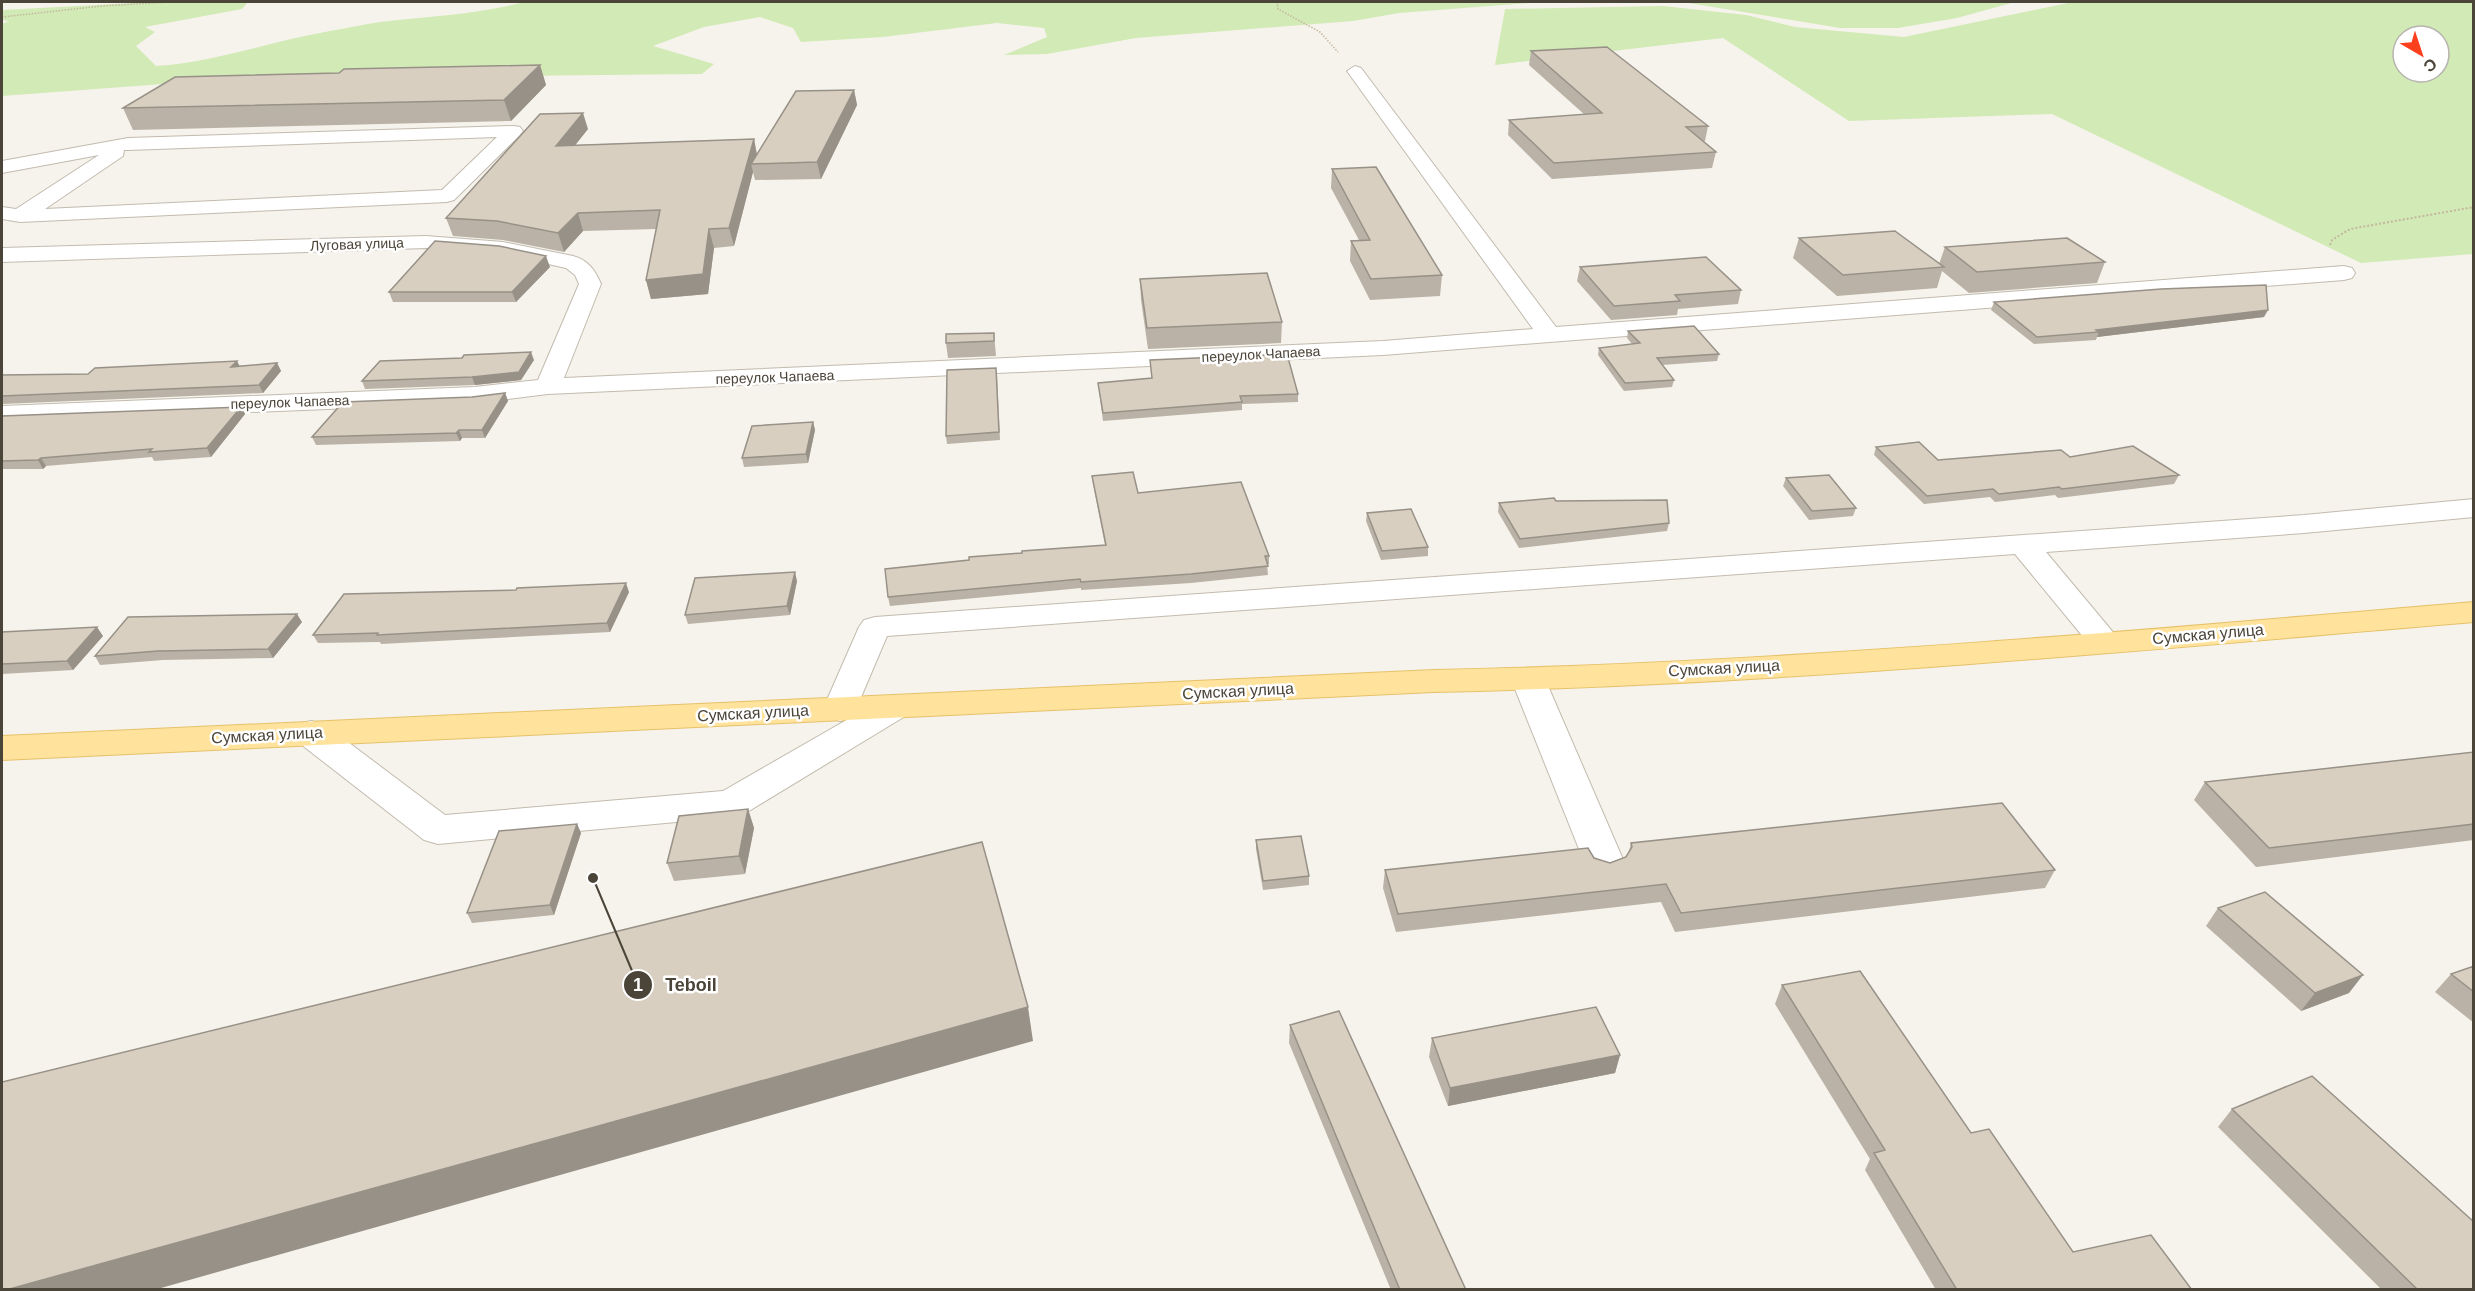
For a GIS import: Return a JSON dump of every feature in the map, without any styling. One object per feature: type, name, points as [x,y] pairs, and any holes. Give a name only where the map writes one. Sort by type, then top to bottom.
[{"type":"main road","name":"Сумская улица","points":[[2,748],[1434,681],[1528,679],[1985,653],[2474,612]]},
{"type":"street","points":[[1355,71],[1549,335]]},
{"type":"street","points":[[2,167],[128,144],[514,131],[447,196],[11,215]]},
{"type":"street","points":[[2,225],[11,215],[128,144]]},
{"type":"street","name":"Луговая улица","points":[[2,255],[426,242],[503,248],[573,263],[585,272],[590,284],[548,386]]},
{"type":"street","name":"переулок Чапаева","points":[[2,414],[475,395],[548,386],[1383,348],[2344,273]]},
{"type":"street","points":[[840,709],[876,627],[2025,545],[2304,524],[2474,508]]},
{"type":"street","points":[[2025,545],[2106,643]]},
{"type":"street","points":[[1528,679],[1605,864]]},
{"type":"street","points":[[311,733],[438,830],[731,804],[895,707]]},
{"type":"path","points":[[2,17],[102,6],[169,2]]},
{"type":"path","points":[[1277,2],[1278,9],[1320,32]]},
{"type":"path","points":[[2344,273],[2327,252],[2332,240],[2350,229],[2474,207]]},
{"type":"green space","points":[[153,2],[248,2],[242,9],[145,27],[155,32],[136,46],[156,66],[222,56],[308,35],[374,23],[473,12],[524,2],[2015,2],[1957,18],[1898,28],[1840,28],[1689,3],[1530,3],[1399,13],[1353,21],[1136,38],[1047,54],[1004,55],[1047,37],[1044,28],[997,23],[883,37],[801,42],[793,28],[760,17],[704,27],[653,46],[714,64],[702,74],[230,79],[2,96],[2,24],[9,21],[2,20],[2,10]]},
{"type":"green space","points":[[2073,2],[2473,2],[2473,254],[2361,263],[2052,114],[1849,121],[1723,38],[1495,65],[1505,9],[1663,6],[1746,15],[1795,27],[1904,37]]},
{"type":"building","points":[[1607,47],[1708,126],[1686,127],[1716,152],[1554,163],[1509,120],[1602,113],[1531,51]]},
{"type":"building","points":[[540,65],[504,100],[123,108],[175,77],[339,73],[344,69]]},
{"type":"building","points":[[854,90],[817,162],[751,164],[796,91]]},
{"type":"building","points":[[583,113],[556,146],[754,139],[729,228],[709,229],[703,274],[646,280],[660,210],[578,213],[558,233],[497,221],[446,218],[540,114]]},
{"type":"building","points":[[1376,167],[1442,275],[1371,279],[1351,241],[1370,240],[1332,169]]},
{"type":"building","points":[[1895,231],[1944,267],[1843,275],[1799,238]]},
{"type":"building","points":[[2067,238],[2105,262],[1977,272],[1945,247]]},
{"type":"building","points":[[435,241],[499,246],[546,256],[512,292],[389,292]]},
{"type":"building","points":[[1706,257],[1741,290],[1675,295],[1680,301],[1614,306],[1580,267]]},
{"type":"building","points":[[1267,273],[1282,322],[1147,328],[1140,279]]},
{"type":"building","points":[[2266,285],[2268,310],[2096,330],[2099,332],[2037,337],[1994,302],[2161,289]]},
{"type":"building","points":[[1694,326],[1719,354],[1657,358],[1674,380],[1625,383],[1599,348],[1640,343],[1628,331]]},
{"type":"building","points":[[994,333],[994,341],[946,343],[946,334]]},
{"type":"building","points":[[531,352],[519,372],[472,377],[362,381],[380,361],[462,358],[464,355]]},
{"type":"building","points":[[1287,354],[1298,394],[1240,396],[1242,402],[1103,413],[1098,383],[1152,378],[1150,360]]},
{"type":"building","points":[[237,361],[231,367],[277,363],[259,385],[2,396],[2,375],[88,374],[95,368]]},
{"type":"building","points":[[996,368],[999,432],[946,436],[947,370]]},
{"type":"building","points":[[505,393],[482,430],[459,430],[456,433],[312,437],[343,402],[472,397]]},
{"type":"building","points":[[241,407],[207,448],[149,452],[152,449],[38,460],[2,461],[2,416]]},
{"type":"building","points":[[813,422],[806,454],[742,458],[752,426]]},
{"type":"building","points":[[1919,442],[1938,460],[2061,450],[2070,457],[2133,446],[2179,475],[2062,489],[2059,487],[1999,494],[1993,489],[1927,496],[1876,447]]},
{"type":"building","points":[[1133,472],[1138,493],[1241,482],[1269,556],[1265,556],[1268,566],[1081,582],[1080,579],[888,597],[885,569],[969,560],[969,557],[1022,553],[1022,551],[1106,545],[1092,476]]},
{"type":"building","points":[[1829,475],[1856,508],[1812,511],[1786,478]]},
{"type":"building","points":[[1554,498],[1556,501],[1667,500],[1669,523],[1520,539],[1499,503]]},
{"type":"building","points":[[1411,509],[1428,547],[1382,551],[1367,513]]},
{"type":"building","points":[[795,572],[787,606],[685,615],[695,578]]},
{"type":"building","points":[[626,583],[607,623],[377,635],[378,633],[313,635],[344,594],[516,590],[517,588]]},
{"type":"building","points":[[297,614],[268,649],[158,651],[95,656],[128,617]]},
{"type":"building","points":[[97,627],[67,661],[2,664],[2,632]]},
{"type":"building","points":[[2474,752],[2474,824],[2269,848],[2205,782]]},
{"type":"building","points":[[2002,803],[2055,870],[1681,913],[1666,884],[1398,914],[1385,870],[1588,848],[1594,858],[1610,863],[1626,857],[1632,847],[1631,843]]},
{"type":"building","points":[[748,809],[739,856],[667,863],[679,816]]},
{"type":"building","points":[[577,824],[550,905],[467,913],[499,831]]},
{"type":"building","points":[[1301,836],[1309,876],[1263,881],[1256,840]]},
{"type":"building","points":[[982,842],[1028,1007],[2,1290],[2,1082]]},
{"type":"building","points":[[2265,892],[2363,975],[2315,993],[2218,908]]},
{"type":"building","points":[[2474,966],[2474,992],[2451,974]]},
{"type":"building","points":[[1860,971],[1971,1133],[1989,1129],[2073,1252],[2151,1235],[2192,1290],[1957,1290],[1874,1153],[1885,1150],[1782,985]]},
{"type":"building","points":[[1596,1007],[1620,1055],[1450,1088],[1432,1038]]},
{"type":"building","points":[[1339,1011],[1466,1290],[1400,1290],[1290,1025]]},
{"type":"building","points":[[2312,1076],[2474,1222],[2474,1290],[2418,1290],[2232,1109]]},
{"type":"place","name":"Teboil","points":[[593,878]]}]
